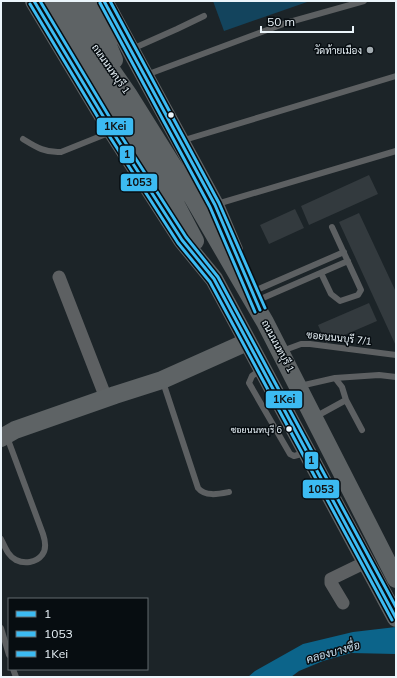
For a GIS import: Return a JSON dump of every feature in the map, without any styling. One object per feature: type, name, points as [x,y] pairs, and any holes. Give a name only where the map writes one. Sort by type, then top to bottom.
[{"type":"main road","points":[[34,1],[112,131],[182,240],[214,279]]},
{"type":"main road","points":[[52,1],[174,201],[247,342],[393,613]]},
{"type":"main road","name":"ถนนนนทบุรี 1","points":[[67,1],[88,36],[128,94],[193,198],[265,322],[299,386],[396,579]]},
{"type":"main road","points":[[85,1],[101,29],[128,94]]},
{"type":"main road","points":[[104,1],[215,205],[265,322]]},
{"type":"main road","points":[[4,436],[15,430],[162,380],[247,342]]},
{"type":"street","points":[[59,277],[106,398]]},
{"type":"street","points":[[343,603],[331,582],[332,579],[366,562]]},
{"type":"lane","points":[[145,75],[286,23],[364,1]]},
{"type":"lane","points":[[131,49],[177,30],[204,16]]},
{"type":"lane","points":[[180,142],[396,76]]},
{"type":"lane","points":[[23,139],[43,150],[61,152],[112,131]]},
{"type":"lane","points":[[215,205],[396,151]]},
{"type":"lane","points":[[321,273],[331,294],[340,301],[358,295],[361,290],[332,227]]},
{"type":"lane","points":[[254,297],[344,252]]},
{"type":"lane","points":[[254,297],[321,273],[348,261]]},
{"type":"lane","name":"ซอยนนนบุรี 7/1","points":[[280,351],[300,344],[310,344],[396,355]]},
{"type":"lane","points":[[299,386],[335,378],[379,375],[396,377]]},
{"type":"lane","points":[[335,378],[342,387],[346,400],[362,430]]},
{"type":"lane","points":[[162,380],[198,488],[200,491],[210,494],[229,492]]},
{"type":"lane","points":[[314,417],[346,400]]},
{"type":"lane","points":[[1,540],[6,550],[12,557],[17,561],[27,563],[32,562],[42,556],[45,547],[43,534],[4,436]]},
{"type":"lane","points":[[1,628],[8,652]]},
{"type":"shaded area","points":[[213,1],[310,1],[224,31]]},
{"type":"water","name":"คลองบางซื่อ","points":[[396,627],[396,654],[351,653],[323,661],[299,671],[291,677],[248,677],[255,671],[303,644],[353,632]]},
{"type":"building","points":[[369,175],[378,194],[309,225],[301,206]]},
{"type":"building","points":[[295,209],[304,228],[269,244],[260,225]]},
{"type":"building","points":[[359,213],[396,292],[396,346],[339,222]]},
{"type":"building","points":[[369,303],[377,321],[326,343],[318,325]]},
{"type":"transit line","name":"1","points":[[34,1],[112,131],[182,240],[214,279],[396,618]]},
{"type":"transit line","name":"1Kei","points":[[40,1],[116,128],[186,237],[218,277],[396,607]]},
{"type":"transit line","name":"1","points":[[104,1],[215,205],[260,310]]},
{"type":"transit line","name":"1Kei","points":[[110,1],[219,203],[265,308]]},
{"type":"transit line","name":"1053","points":[[100,3],[210,207],[255,312]]},
{"type":"transit line","name":"1053","points":[[30,4],[108,134],[178,243],[210,282],[392,620]]},
{"type":"place","name":"วัดท้ายเมือง","points":[[370,50]]},
{"type":"place","name":"ซอยนนทบุรี 6","points":[[289,429]]}]
